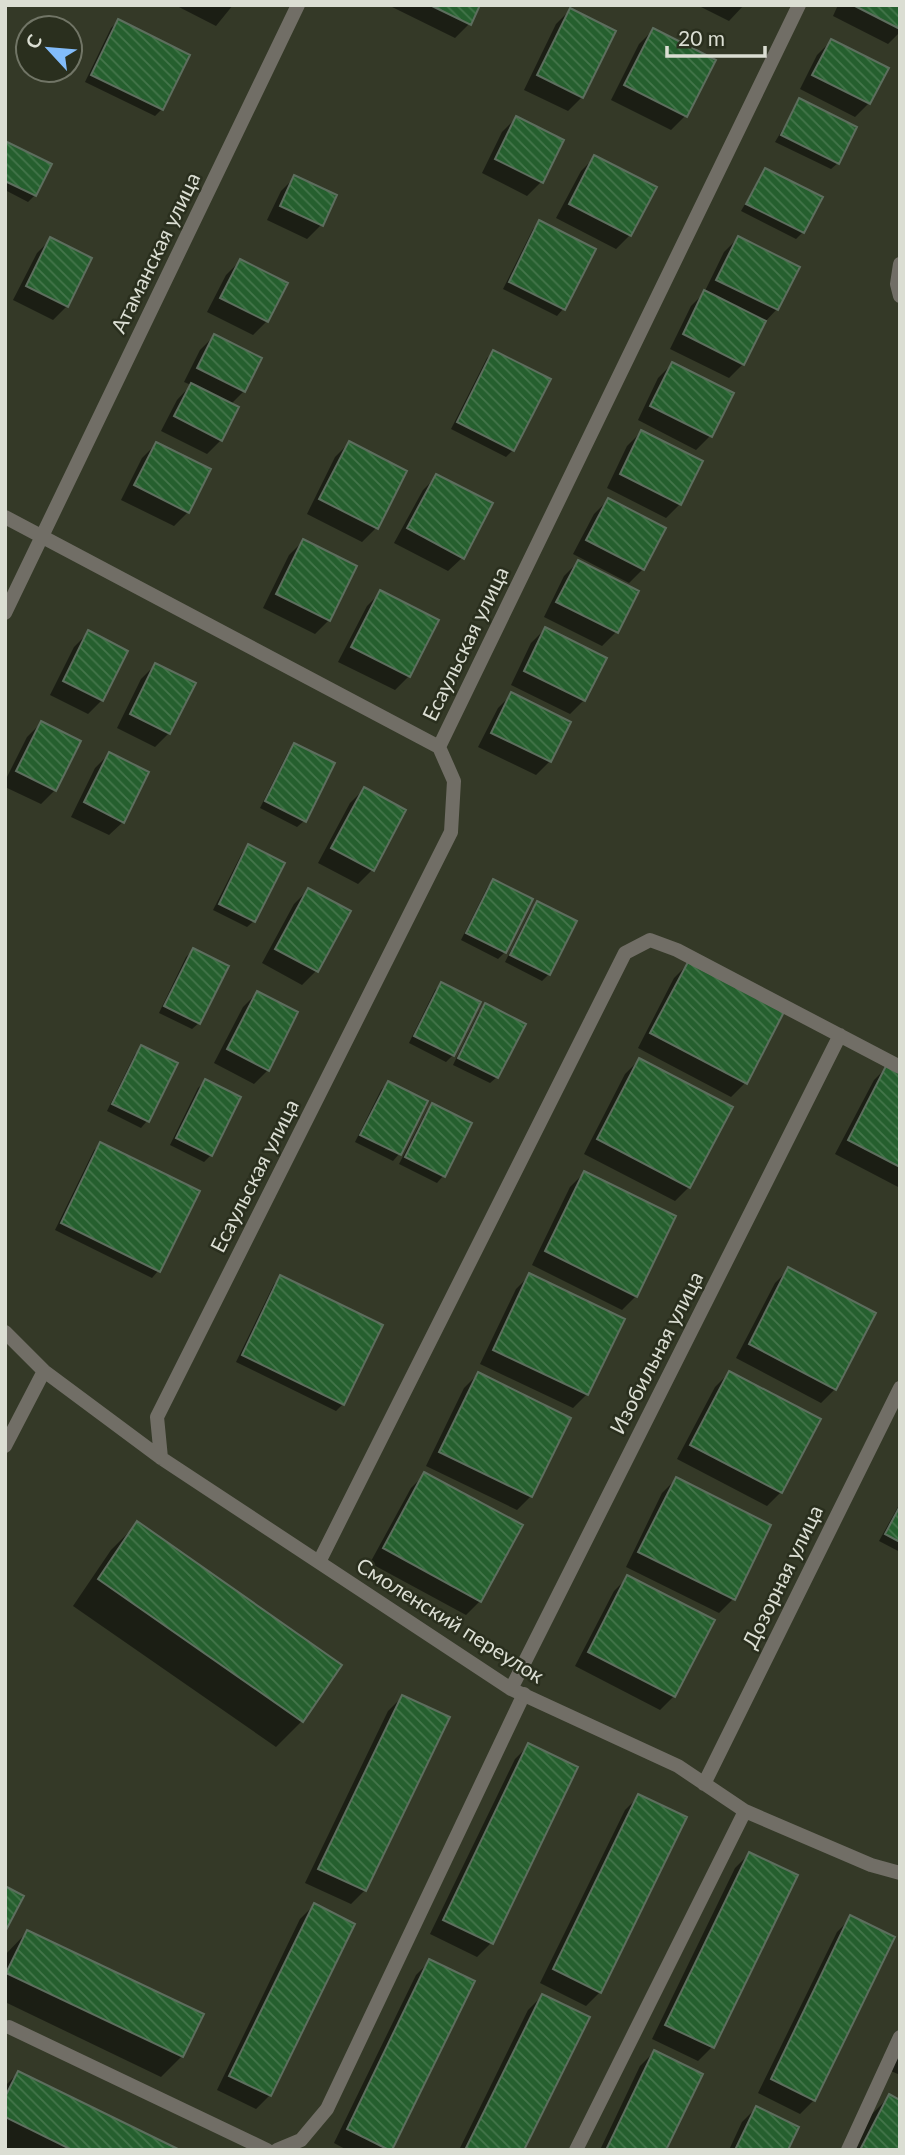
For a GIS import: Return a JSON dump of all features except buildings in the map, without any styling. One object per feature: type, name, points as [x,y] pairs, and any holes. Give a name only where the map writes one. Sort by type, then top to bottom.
[{"type":"street","name":"Атаманская улица","points":[[5,613],[298,5]]},
{"type":"street","name":"Есаульская улица","points":[[161,1458],[157,1417],[451,832],[454,781],[439,747],[799,5]]},
{"type":"street","points":[[900,264],[900,296]]},
{"type":"street","points":[[5,517],[439,747]]},
{"type":"street","points":[[319,1562],[625,953],[649,940],[677,950],[900,1067]]},
{"type":"street","name":"Изобильная улица","points":[[277,2150],[301,2140],[327,2109],[518,1692],[840,1035]]},
{"type":"street","name":"Смоленский переулок","points":[[5,1332],[44,1371],[161,1458],[518,1692],[678,1766],[745,1811],[871,1866],[900,1873]]},
{"type":"street","points":[[5,1446],[44,1371]]},
{"type":"street","name":"Дозорная улица","points":[[705,1784],[900,1388]]},
{"type":"street","points":[[576,2150],[745,1811]]},
{"type":"street","points":[[9,2027],[267,2150]]},
{"type":"street","points":[[848,2150],[900,2037]]}]
